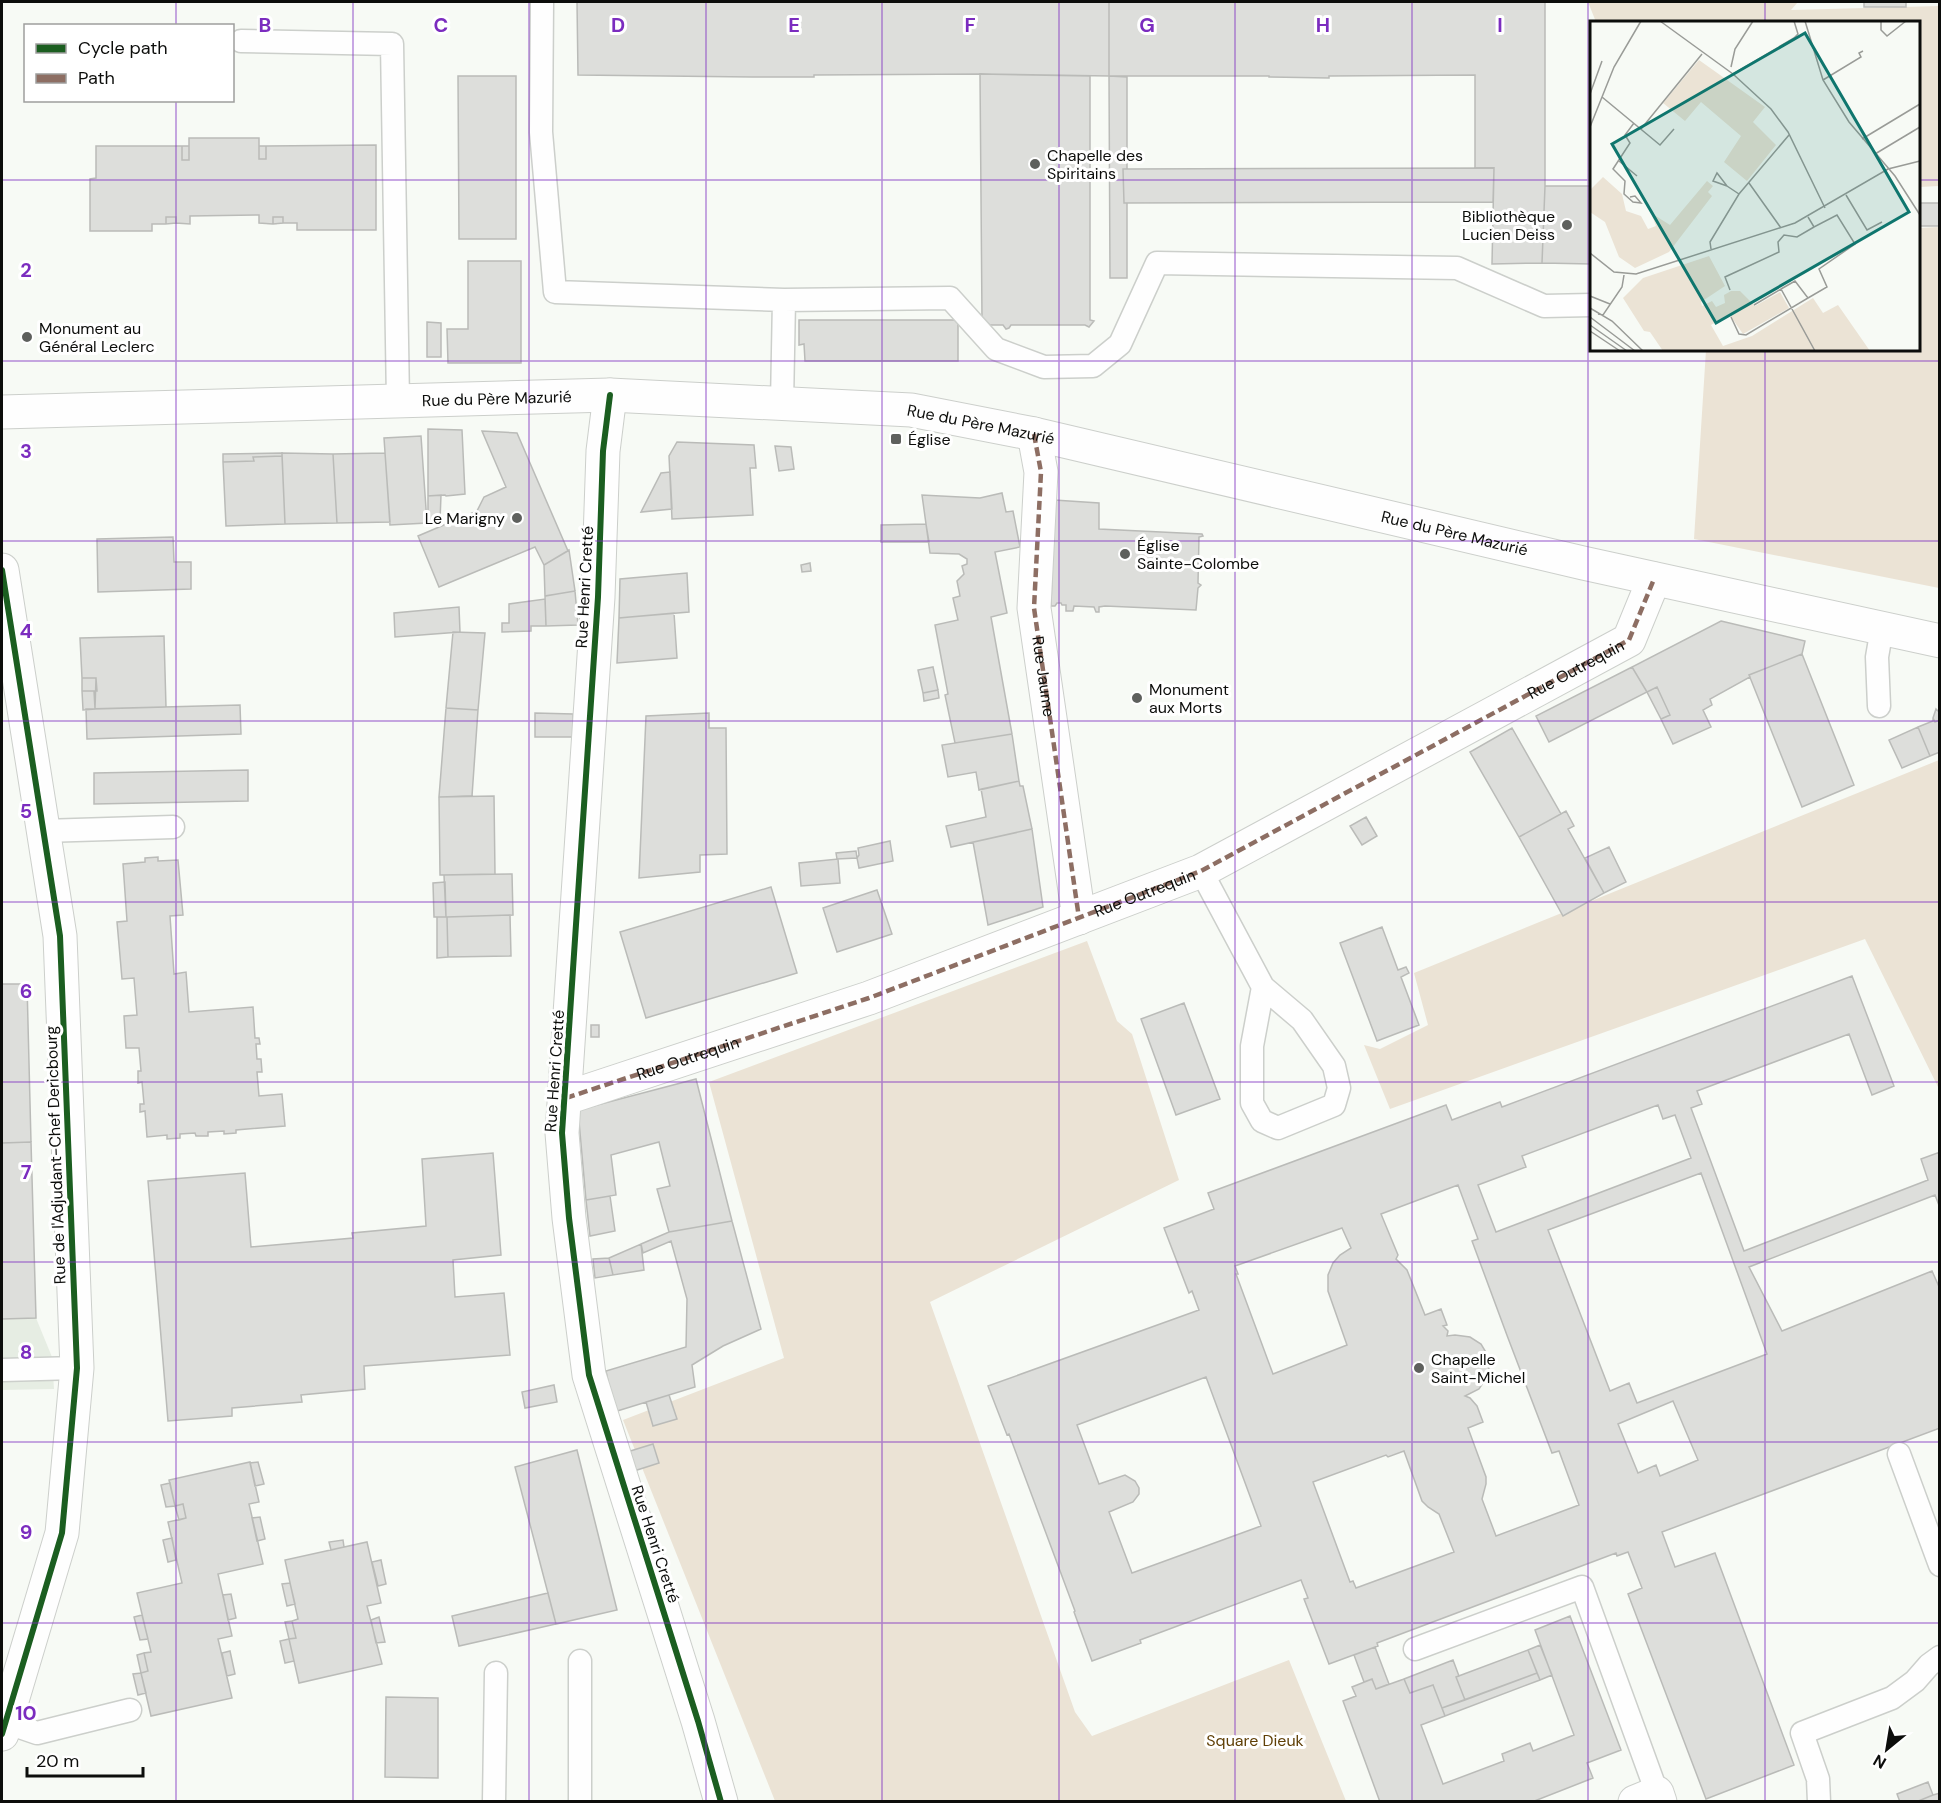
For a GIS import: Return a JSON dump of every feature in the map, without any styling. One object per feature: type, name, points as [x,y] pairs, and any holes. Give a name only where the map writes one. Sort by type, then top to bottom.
[{"type":"street","name":"Rue du Père Mazurié","points":[[2,412],[610,395],[911,410],[1034,434],[1654,579],[1940,641]]},
{"type":"street","name":"Rue Henri Cretté","points":[[610,395],[603,451],[597,609],[562,1133],[569,1218],[589,1375],[698,1721],[721,1802]]},
{"type":"street","name":"Rue Jaume","points":[[1034,434],[1041,472],[1034,608],[1079,918]]},
{"type":"street","name":"Rue Outrequin","points":[[566,1098],[869,998],[1200,871],[1629,640],[1654,579]]},
{"type":"street","name":"Rue de l'Adjudant-Chef Dericbourg","points":[[2,581],[16,755],[43,831],[60,936],[77,1368],[62,1533],[3,1728]]},
{"type":"lane","points":[[542,2],[541,132],[555,292],[784,300],[950,298],[996,349],[1044,368],[1093,366],[1120,344],[1157,263],[1457,268],[1544,306],[1590,305]]},
{"type":"lane","points":[[241,41],[392,44],[398,401]]},
{"type":"lane","points":[[782,403],[784,300]]},
{"type":"lane","points":[[1879,706],[1877,657],[1882,628]]},
{"type":"lane","points":[[43,831],[173,827]]},
{"type":"lane","points":[[1200,871],[1263,987],[1302,1020],[1334,1066],[1340,1088],[1334,1105],[1278,1128],[1262,1121],[1252,1103],[1252,1046],[1263,987]]},
{"type":"lane","points":[[2,1370],[77,1368]]},
{"type":"lane","points":[[1899,1454],[1940,1564]]},
{"type":"lane","points":[[1415,1649],[1582,1587],[1651,1799]]},
{"type":"lane","points":[[1818,1802],[1818,1779],[1802,1733],[1892,1698],[1915,1681],[1929,1665],[1940,1657]]},
{"type":"lane","points":[[580,1661],[580,1802]]},
{"type":"lane","points":[[494,1802],[496,1672]]},
{"type":"lane","points":[[3,1728],[37,1733],[130,1710]]},
{"type":"shaded area","points":[[36,1318],[52,1357],[54,1389],[2,1390],[2,1319]]},
{"type":"green space","points":[[1588,2],[1798,2],[1791,10],[1939,6],[1939,186],[1920,187],[1920,21],[1596,21]]},
{"type":"green space","points":[[1939,227],[1939,588],[1694,539],[1706,351],[1920,351],[1920,228]]},
{"type":"green space","points":[[1939,760],[1939,1089],[1865,939],[1390,1109],[1364,1045],[1380,1049],[1428,1025],[1414,973]]},
{"type":"green space","name":"Square Dieuk","points":[[1087,941],[1117,1021],[1132,1034],[1179,1180],[930,1302],[1075,1712],[1092,1736],[1289,1660],[1346,1801],[775,1801],[623,1420],[784,1358],[709,1082]]},
{"type":"building","points":[[577,2],[1109,2],[1109,76],[578,75]]},
{"type":"building","points":[[1109,2],[1545,2],[1545,186],[1542,263],[1492,264],[1494,168],[1475,168],[1475,75],[1329,76],[1329,78],[1109,76]]},
{"type":"building","points":[[1864,2],[1906,2],[1906,7],[1864,7]]},
{"type":"building","name":"Chapelle des Spiritains","points":[[980,74],[1090,76],[1090,320],[1094,321],[1089,327],[1085,325],[1011,325],[1006,329],[1003,325],[990,325],[982,318]]},
{"type":"building","points":[[458,76],[516,76],[516,239],[459,239]]},
{"type":"building","points":[[1109,76],[1127,77],[1127,169],[1123,169],[1124,203],[1127,203],[1127,278],[1110,278]]},
{"type":"building","points":[[189,138],[259,138],[259,159],[266,159],[266,146],[376,145],[376,230],[297,230],[297,223],[283,223],[283,217],[273,217],[273,224],[259,223],[259,215],[190,216],[190,224],[176,223],[176,217],[166,217],[166,224],[152,224],[152,231],[90,231],[90,179],[96,178],[96,146],[182,146],[182,160],[189,160]]},
{"type":"building","points":[[182,146],[189,146],[189,160],[182,160]]},
{"type":"building","points":[[259,146],[266,146],[266,159],[259,159]]},
{"type":"building","points":[[1494,168],[1493,202],[1124,203],[1123,169]]},
{"type":"building","name":"Bibliothèque Lucien Deiss","points":[[1545,186],[1590,186],[1590,264],[1542,263]]},
{"type":"building","points":[[1920,203],[1940,203],[1940,226],[1920,226]]},
{"type":"building","points":[[166,217],[176,217],[176,223],[166,224]]},
{"type":"building","points":[[273,217],[283,217],[283,223],[273,224]]},
{"type":"building","points":[[468,261],[521,261],[521,363],[448,363],[447,329],[468,329]]},
{"type":"building","points":[[799,320],[958,320],[958,361],[805,361],[804,344],[799,345]]},
{"type":"building","points":[[427,322],[441,323],[441,357],[427,357]]},
{"type":"building","points":[[428,429],[462,430],[465,494],[428,496]]},
{"type":"building","points":[[482,431],[517,433],[568,551],[544,565],[535,547],[439,587],[418,536],[477,511],[484,497],[506,487]]},
{"type":"building","points":[[421,436],[427,523],[390,525],[384,438]]},
{"type":"building","points":[[677,442],[754,445],[756,468],[750,468],[753,515],[672,519],[669,456]]},
{"type":"building","points":[[775,446],[791,447],[794,469],[779,471]]},
{"type":"building","points":[[282,453],[333,454],[337,523],[285,524]]},
{"type":"building","points":[[282,453],[282,456],[253,457],[254,461],[223,462],[223,454]]},
{"type":"building","points":[[385,453],[390,522],[337,523],[333,454]]},
{"type":"building","points":[[282,456],[285,524],[226,526],[223,462],[254,461],[253,457]]},
{"type":"building","points":[[670,472],[672,509],[641,512],[661,473]]},
{"type":"building","points":[[1002,493],[1006,512],[1013,511],[1020,547],[995,552],[1007,613],[991,617],[1012,734],[955,743],[945,695],[948,694],[935,625],[958,620],[953,598],[960,596],[957,581],[964,574],[962,566],[967,564],[967,559],[959,554],[930,553],[922,495],[980,498]]},
{"type":"building","points":[[441,495],[440,521],[428,521],[428,496]]},
{"type":"building","name":"Église Sainte-Colombe","points":[[1054,500],[1099,503],[1099,529],[1202,534],[1203,536],[1199,537],[1198,583],[1201,585],[1198,588],[1196,610],[1105,606],[1099,607],[1099,612],[1096,612],[1094,607],[1074,606],[1073,611],[1066,611],[1066,605],[1061,603],[1051,606]]},
{"type":"building","points":[[926,524],[929,542],[881,542],[881,525]]},
{"type":"building","points":[[173,537],[174,562],[191,562],[191,589],[98,592],[97,539]]},
{"type":"building","points":[[569,550],[575,591],[545,596],[544,565]]},
{"type":"building","points":[[810,563],[811,571],[802,572],[801,565]]},
{"type":"building","points":[[687,573],[689,612],[619,618],[620,579]]},
{"type":"building","points":[[575,591],[578,625],[546,626],[545,596]]},
{"type":"building","points":[[545,599],[546,626],[531,626],[531,631],[502,632],[502,623],[509,623],[509,604]]},
{"type":"building","points":[[459,607],[460,632],[395,637],[394,613]]},
{"type":"building","points":[[674,613],[677,658],[617,663],[619,618]]},
{"type":"building","points":[[1721,621],[1805,641],[1802,654],[1749,675],[1750,677],[1710,699],[1712,705],[1703,710],[1711,727],[1673,744],[1661,719],[1670,715],[1657,687],[1647,692],[1632,667]]},
{"type":"building","points":[[453,632],[485,633],[478,710],[446,708]]},
{"type":"building","points":[[164,636],[166,707],[95,709],[96,678],[82,678],[80,638]]},
{"type":"building","points":[[1802,654],[1854,785],[1802,807],[1749,675]]},
{"type":"building","points":[[933,667],[938,690],[923,693],[918,670]]},
{"type":"building","points":[[1632,667],[1647,692],[1549,742],[1536,716]]},
{"type":"building","points":[[82,678],[96,678],[97,691],[82,691]]},
{"type":"building","points":[[1657,687],[1670,715],[1661,719],[1647,692]]},
{"type":"building","points":[[938,690],[939,698],[924,701],[923,693]]},
{"type":"building","points":[[82,691],[94,691],[95,709],[83,710]]},
{"type":"building","points":[[240,705],[241,734],[87,739],[86,709]]},
{"type":"building","points":[[446,708],[478,710],[472,796],[439,797]]},
{"type":"building","points":[[1936,709],[1940,713],[1940,720],[1935,722],[1933,718]]},
{"type":"building","points":[[535,713],[573,714],[573,737],[535,737]]},
{"type":"building","points":[[709,713],[709,728],[726,728],[727,854],[700,855],[700,872],[639,878],[646,716]]},
{"type":"building","points":[[1933,718],[1935,722],[1940,720],[1940,752],[1930,756],[1918,727],[1933,721]]},
{"type":"building","points":[[1918,727],[1930,756],[1902,768],[1889,740]]},
{"type":"building","points":[[1512,728],[1561,814],[1519,837],[1470,752]]},
{"type":"building","points":[[1012,734],[1019,781],[979,790],[976,772],[948,777],[942,745]]},
{"type":"building","points":[[248,770],[248,801],[94,804],[94,773]]},
{"type":"building","points":[[1019,781],[1020,786],[1023,786],[1032,829],[951,847],[946,826],[986,817],[981,789]]},
{"type":"building","points":[[494,796],[495,874],[440,875],[439,797]]},
{"type":"building","points":[[1566,811],[1574,826],[1568,829],[1604,893],[1563,916],[1519,837]]},
{"type":"building","points":[[1366,817],[1377,836],[1362,845],[1350,826]]},
{"type":"building","points":[[1032,829],[1043,907],[988,925],[973,842]]},
{"type":"building","points":[[890,841],[893,861],[859,868],[858,848]]},
{"type":"building","points":[[1609,847],[1626,882],[1604,893],[1585,858]]},
{"type":"building","points":[[856,851],[857,858],[837,859],[836,853]]},
{"type":"building","points":[[158,857],[158,861],[178,860],[183,915],[170,916],[174,974],[186,972],[189,1012],[253,1007],[255,1038],[259,1038],[260,1044],[256,1044],[257,1059],[261,1059],[262,1072],[257,1072],[259,1096],[282,1094],[285,1126],[236,1130],[236,1133],[224,1134],[224,1131],[208,1132],[208,1136],[196,1136],[195,1133],[180,1134],[180,1138],[167,1139],[167,1135],[147,1137],[145,1111],[140,1112],[140,1104],[144,1104],[142,1082],[138,1083],[138,1071],[141,1071],[139,1048],[126,1048],[124,1016],[137,1015],[134,978],[122,979],[117,922],[127,921],[123,864],[145,862],[145,858]]},
{"type":"building","points":[[838,859],[840,883],[801,886],[799,863]]},
{"type":"building","points":[[512,874],[513,915],[446,917],[444,875]]},
{"type":"building","points":[[445,882],[446,917],[434,917],[433,883]]},
{"type":"building","points":[[771,887],[797,973],[646,1018],[620,932]]},
{"type":"building","points":[[877,890],[892,934],[837,952],[823,908]]},
{"type":"building","points":[[510,915],[511,956],[448,957],[447,917]]},
{"type":"building","points":[[437,917],[447,917],[448,957],[437,958]]},
{"type":"building","points":[[1382,927],[1398,970],[1406,967],[1409,973],[1401,977],[1419,1025],[1377,1041],[1340,943]]},
{"type":"building","points":[[1852,976],[1894,1086],[1872,1095],[1849,1034],[1697,1091],[1702,1104],[1691,1108],[1744,1251],[1928,1180],[1921,1159],[1940,1152],[1940,1208],[1935,1195],[1749,1267],[1782,1331],[1932,1271],[1940,1289],[1940,1428],[1662,1532],[1675,1567],[1715,1553],[1794,1765],[1706,1799],[1628,1594],[1642,1588],[1628,1552],[1617,1556],[1616,1553],[1377,1643],[1378,1646],[1329,1664],[1304,1599],[1308,1598],[1301,1580],[1140,1640],[1141,1643],[1092,1661],[1009,1434],[1007,1435],[988,1386],[1199,1310],[1192,1291],[1189,1293],[1164,1228],[1214,1209],[1208,1193],[1446,1105],[1452,1120],[1500,1102],[1502,1107]],"holes":[[[1658,1105],[1663,1119],[1675,1115],[1691,1158],[1496,1232],[1478,1185],[1526,1167],[1522,1156]],[[1701,1173],[1767,1354],[1637,1403],[1629,1383],[1610,1391],[1548,1230]],[[1458,1185],[1478,1239],[1472,1241],[1508,1338],[1552,1453],[1559,1451],[1579,1505],[1496,1536],[1482,1499],[1486,1477],[1468,1428],[1483,1422],[1477,1406],[1465,1396],[1479,1389],[1485,1380],[1489,1368],[1487,1354],[1481,1344],[1470,1337],[1447,1336],[1448,1331],[1443,1326],[1447,1325],[1441,1309],[1425,1315],[1407,1270],[1396,1259],[1398,1255],[1381,1214]],[[1342,1228],[1351,1248],[1333,1263],[1328,1275],[1328,1291],[1347,1345],[1273,1374],[1236,1274],[1238,1274],[1235,1266]],[[1206,1377],[1261,1526],[1132,1573],[1109,1512],[1133,1502],[1139,1494],[1139,1488],[1135,1481],[1125,1475],[1099,1484],[1077,1425]],[[1673,1401],[1698,1460],[1660,1476],[1656,1465],[1638,1473],[1618,1424]],[[1404,1451],[1422,1501],[1439,1514],[1454,1552],[1356,1588],[1353,1581],[1350,1582],[1313,1482],[1386,1455],[1388,1457]]]},
{"type":"building","points":[[2,984],[27,984],[31,1142],[2,1143]]},
{"type":"building","points":[[1184,1003],[1220,1099],[1176,1115],[1141,1019]]},
{"type":"building","points":[[591,1025],[599,1025],[599,1037],[591,1037]]},
{"type":"building","points":[[696,1079],[732,1221],[669,1232],[657,1189],[670,1186],[659,1142],[611,1155],[616,1195],[586,1200],[578,1110]]},
{"type":"building","points":[[31,1142],[36,1318],[2,1319],[2,1143]]},
{"type":"building","points":[[493,1153],[501,1255],[453,1260],[455,1297],[504,1293],[510,1355],[364,1366],[365,1389],[301,1395],[302,1402],[232,1408],[232,1416],[168,1421],[148,1181],[245,1173],[251,1247],[353,1238],[352,1233],[426,1226],[422,1159]]},
{"type":"building","points":[[610,1196],[615,1231],[590,1236],[586,1200]]},
{"type":"building","points":[[732,1221],[761,1329],[723,1346],[692,1365],[695,1387],[614,1412],[606,1371],[686,1347],[687,1299],[671,1241],[643,1253],[641,1244],[669,1232]]},
{"type":"building","points":[[641,1244],[644,1270],[613,1275],[609,1258]]},
{"type":"building","points":[[609,1258],[613,1275],[595,1278],[593,1259]]},
{"type":"building","points":[[554,1385],[557,1402],[525,1408],[522,1392]]},
{"type":"building","points":[[669,1395],[677,1419],[653,1426],[646,1402]]},
{"type":"building","points":[[653,1444],[659,1463],[634,1471],[627,1452]]},
{"type":"building","points":[[577,1450],[617,1610],[556,1624],[515,1467]]},
{"type":"building","points":[[250,1462],[259,1502],[249,1504],[263,1564],[218,1574],[232,1636],[218,1639],[232,1698],[151,1716],[141,1673],[148,1671],[144,1653],[151,1652],[137,1593],[182,1583],[168,1522],[186,1518],[183,1504],[175,1506],[169,1480]]},
{"type":"building","points":[[258,1462],[264,1484],[255,1486],[250,1463]]},
{"type":"building","points":[[170,1483],[175,1506],[166,1507],[161,1485]]},
{"type":"building","points":[[183,1504],[186,1518],[179,1520],[175,1506]]},
{"type":"building","points":[[260,1517],[265,1539],[257,1541],[252,1518]]},
{"type":"building","points":[[172,1538],[176,1560],[168,1562],[163,1540]]},
{"type":"building","points":[[343,1540],[344,1547],[331,1550],[329,1542]]},
{"type":"building","points":[[367,1542],[381,1603],[367,1606],[382,1664],[299,1683],[289,1639],[296,1638],[292,1621],[298,1619],[285,1560]]},
{"type":"building","points":[[381,1560],[386,1584],[378,1586],[372,1562]]},
{"type":"building","points":[[290,1583],[295,1604],[287,1606],[282,1584]]},
{"type":"building","points":[[548,1593],[556,1624],[459,1646],[452,1616]]},
{"type":"building","points":[[231,1594],[236,1618],[228,1620],[223,1595]]},
{"type":"building","points":[[142,1615],[148,1639],[140,1640],[134,1617]]},
{"type":"building","points":[[1570,1616],[1621,1750],[1587,1763],[1593,1778],[1532,1802],[1380,1802],[1343,1701],[1356,1696],[1352,1687],[1372,1679],[1376,1689],[1404,1679],[1410,1693],[1433,1685],[1445,1716],[1421,1725],[1443,1784],[1504,1761],[1502,1754],[1530,1743],[1533,1751],[1574,1735],[1535,1630]]},
{"type":"building","points":[[379,1617],[385,1642],[376,1643],[371,1620]]},
{"type":"building","points":[[292,1621],[296,1638],[289,1639],[285,1622]]},
{"type":"building","points":[[289,1639],[294,1661],[285,1663],[280,1641]]},
{"type":"building","points":[[1540,1645],[1552,1675],[1540,1680],[1528,1650]]},
{"type":"building","points":[[1375,1647],[1389,1684],[1376,1689],[1372,1679],[1364,1682],[1354,1655]]},
{"type":"building","points":[[1528,1650],[1537,1673],[1465,1700],[1456,1677]]},
{"type":"building","points":[[230,1651],[235,1674],[227,1676],[222,1653]]},
{"type":"building","points":[[144,1653],[148,1671],[141,1673],[137,1655]]},
{"type":"building","points":[[1453,1660],[1459,1676],[1456,1677],[1465,1700],[1442,1708],[1433,1685],[1410,1693],[1404,1679]]},
{"type":"building","points":[[141,1673],[146,1693],[138,1695],[133,1674]]},
{"type":"building","points":[[1537,1673],[1540,1680],[1445,1716],[1442,1708]]},
{"type":"building","points":[[386,1697],[438,1698],[438,1778],[385,1777]]},
{"type":"building","points":[[1928,1782],[1933,1795],[1916,1802],[1900,1802],[1897,1794]]},
{"type":"building","points":[[1940,1793],[1940,1802],[1916,1802],[1933,1795]]},
{"type":"marked path","points":[[1034,434],[1041,472],[1034,608],[1079,918]]},
{"type":"marked path","points":[[566,1098],[869,998],[1201,871],[1629,640],[1654,579]]},
{"type":"cycle path","points":[[610,395],[603,451],[598,597],[562,1133],[569,1218],[589,1375],[698,1721],[721,1802]]},
{"type":"cycle path","points":[[2,570],[60,936],[77,1368],[62,1533],[2,1734]]},
{"type":"place","name":"Chapelle des Spiritains","points":[[1035,164]]},
{"type":"place","name":"Bibliothèque Lucien Deiss","points":[[1567,225]]},
{"type":"place","name":"Monument au Général Leclerc","points":[[27,337]]},
{"type":"place","name":"Église","points":[[896,439]]},
{"type":"place","name":"Le Marigny","points":[[517,518]]},
{"type":"place","name":"Église Sainte-Colombe","points":[[1125,554]]},
{"type":"place","name":"Monument aux Morts","points":[[1137,698]]},
{"type":"place","name":"Chapelle Saint-Michel","points":[[1419,1368]]}]
